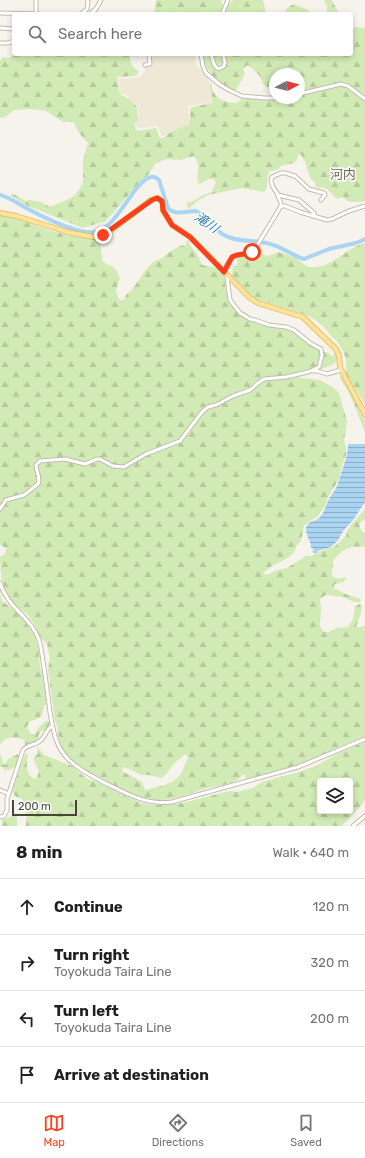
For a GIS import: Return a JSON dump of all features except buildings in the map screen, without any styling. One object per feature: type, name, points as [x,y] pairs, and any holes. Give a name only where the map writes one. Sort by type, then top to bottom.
[{"type":"main road","points":[[0,213],[16,216],[71,233],[94,237],[106,234],[152,200],[157,198],[162,201],[163,210],[172,225],[190,237],[253,300],[306,319],[336,348],[341,370],[365,414]]},
{"type":"street","points":[[36,0],[37,12]]},
{"type":"street","points":[[84,12],[88,9],[88,0]]},
{"type":"street","points":[[92,12],[102,0]]},
{"type":"street","points":[[223,12],[228,0]]},
{"type":"street","points":[[0,13],[12,13]]},
{"type":"street","points":[[0,28],[12,28]]},
{"type":"street","points":[[0,43],[12,42]]},
{"type":"street","points":[[145,65],[150,64],[149,56]]},
{"type":"street","points":[[201,56],[203,66],[206,72],[226,88],[242,96],[269,98]]},
{"type":"street","points":[[212,56],[216,67],[220,69],[225,63],[223,56]]},
{"type":"street","points":[[305,93],[341,84],[348,86],[365,99]]},
{"type":"street","points":[[282,206],[278,195],[271,184],[271,179],[281,173],[296,176],[309,189],[324,193],[321,200]]},
{"type":"street","points":[[278,195],[299,200],[314,213],[314,216]]},
{"type":"street","points":[[282,206],[330,220],[365,206]]},
{"type":"street","points":[[0,509],[6,500],[24,495],[38,484],[39,478],[36,465],[40,461],[65,459],[85,464],[100,459],[113,466],[124,467],[146,454],[180,441],[202,412],[208,407],[250,390],[264,379],[286,377],[311,371],[319,367],[322,355],[321,349],[310,343],[294,330],[250,319],[240,313],[230,300],[226,274],[232,257],[250,253],[258,245],[282,206]]},
{"type":"street","points":[[311,371],[318,371],[327,374],[341,370]]},
{"type":"street","points":[[0,584],[9,601],[32,626],[39,640],[52,726],[54,735],[63,754],[76,767],[130,796],[159,803],[179,800],[298,767],[365,739]]},
{"type":"street","points":[[0,817],[4,816],[6,802],[23,750],[27,746],[40,742],[52,726]]},
{"type":"street","points":[[0,790],[9,794]]},
{"type":"street","points":[[354,826],[365,816]]},
{"type":"shaded area","points":[[150,56],[194,56],[196,64],[208,78],[212,97],[211,103],[188,106],[189,118],[185,126],[171,131],[162,137],[158,126],[137,128],[136,125],[139,119],[138,107],[128,96],[120,93],[118,79],[140,77],[145,71],[144,67],[151,66]]},
{"type":"green space","points":[[156,0],[221,0],[223,8],[226,8],[233,0],[263,0],[266,12],[154,12]]},
{"type":"green space","points":[[324,0],[332,0],[338,12],[327,12],[327,6]]},
{"type":"green space","points":[[294,4],[308,10],[309,12],[285,12],[287,8]]},
{"type":"green space","points":[[365,26],[365,201],[350,202],[343,197],[337,199],[328,190],[322,187],[316,187],[315,183],[310,178],[305,161],[299,154],[294,163],[281,166],[277,170],[269,171],[266,189],[264,192],[242,188],[208,195],[197,201],[189,209],[187,202],[192,202],[203,195],[212,192],[216,182],[214,179],[209,179],[199,184],[197,177],[198,164],[194,156],[180,160],[167,159],[156,163],[148,175],[139,183],[105,222],[83,228],[28,206],[11,196],[11,193],[26,201],[41,202],[50,207],[71,198],[76,194],[83,183],[83,160],[88,143],[78,132],[74,122],[63,122],[46,111],[32,109],[14,110],[5,117],[0,118],[0,61],[2,57],[9,58],[12,56],[130,56],[134,68],[139,71],[138,74],[133,76],[117,77],[119,91],[122,96],[130,99],[137,107],[138,120],[134,125],[137,131],[156,128],[160,138],[163,138],[189,123],[190,109],[192,107],[212,103],[210,81],[213,92],[216,96],[227,102],[237,103],[244,97],[269,99],[269,104],[305,104],[305,68],[269,68],[269,88],[263,84],[259,76],[248,65],[243,69],[245,74],[234,91],[222,85],[213,77],[206,66],[203,56],[353,56],[353,28],[364,28]]},
{"type":"green space","points":[[0,215],[14,218],[55,232],[100,241],[102,260],[117,271],[120,279],[116,290],[120,300],[124,300],[126,295],[132,290],[153,262],[180,246],[186,245],[188,240],[202,265],[217,268],[224,276],[226,292],[230,302],[234,308],[246,318],[277,328],[291,330],[317,350],[327,352],[332,356],[337,354],[336,361],[331,365],[322,369],[297,373],[294,377],[320,380],[334,388],[339,393],[347,421],[344,441],[346,455],[339,479],[328,497],[325,506],[317,517],[304,526],[301,541],[296,546],[294,553],[263,573],[266,575],[277,570],[287,568],[306,556],[311,556],[334,547],[346,536],[351,525],[365,509],[365,519],[359,525],[365,533],[365,547],[351,547],[339,553],[333,561],[332,572],[332,576],[335,578],[346,577],[343,582],[335,584],[333,588],[361,600],[360,602],[354,602],[343,597],[326,595],[320,599],[320,626],[324,632],[329,632],[336,628],[348,627],[353,619],[355,607],[360,603],[362,606],[356,627],[362,627],[365,625],[365,737],[293,766],[246,779],[245,775],[243,774],[236,781],[231,783],[174,798],[162,800],[141,798],[120,788],[76,764],[69,758],[63,749],[55,721],[48,670],[50,658],[47,644],[41,638],[27,614],[14,604],[5,591],[1,576],[0,557],[5,554],[6,548],[0,545]],"holes":[[[186,754],[188,758],[181,774],[173,781],[145,790],[142,782],[122,771],[123,767],[141,775],[162,778],[176,762]]]},
{"type":"green space","points":[[365,243],[365,405],[346,374],[346,359],[343,351],[337,341],[323,326],[304,314],[253,298],[244,290],[232,275],[233,266],[236,266],[238,262],[237,258],[239,256],[250,256],[259,251],[266,256],[278,252],[289,255],[299,260],[304,265],[309,267],[317,267],[331,262],[351,249]]},
{"type":"green space","points":[[340,376],[343,377],[351,390],[361,414],[365,419],[365,433],[348,391]]},
{"type":"green space","points":[[0,593],[2,601],[12,608],[26,623],[34,635],[38,646],[40,666],[43,676],[47,704],[44,706],[41,716],[30,721],[27,728],[31,734],[35,734],[44,722],[47,721],[50,723],[45,731],[41,731],[37,741],[25,746],[24,740],[14,738],[8,738],[0,745]]},
{"type":"green space","points":[[365,742],[365,800],[359,808],[342,826],[26,826],[26,811],[23,800],[16,797],[12,791],[25,754],[28,754],[28,771],[32,777],[36,779],[39,771],[33,759],[38,753],[37,747],[44,755],[72,766],[86,778],[98,782],[141,803],[152,805],[183,803],[229,791],[237,792],[253,788],[262,782],[316,766],[335,755]]},
{"type":"green space","points":[[0,753],[4,765],[8,759],[18,754],[19,756],[16,765],[10,770],[7,769],[5,771],[3,767],[0,767]]},
{"type":"green space","points":[[12,816],[17,817],[17,826],[2,826],[2,820]]},
{"type":"water","points":[[348,444],[365,444],[365,502],[338,540],[331,547],[316,553],[312,552],[314,549],[311,548],[306,527],[309,523],[318,519],[324,512],[339,481],[348,450]]},
{"type":"waterway","name":"滝川","points":[[0,195],[64,226],[92,232],[99,231],[106,227],[139,186],[145,180],[154,177],[159,180],[168,208],[174,212],[196,211],[204,216],[224,235],[235,239],[270,244],[304,259],[329,249],[356,243],[365,239]]},
{"type":"district","name":"河内","points":[[343,174]]},
{"type":"route","points":[[103,235],[154,198],[157,198],[162,201],[163,210],[172,225],[190,237],[224,272],[232,257],[252,252]]}]
